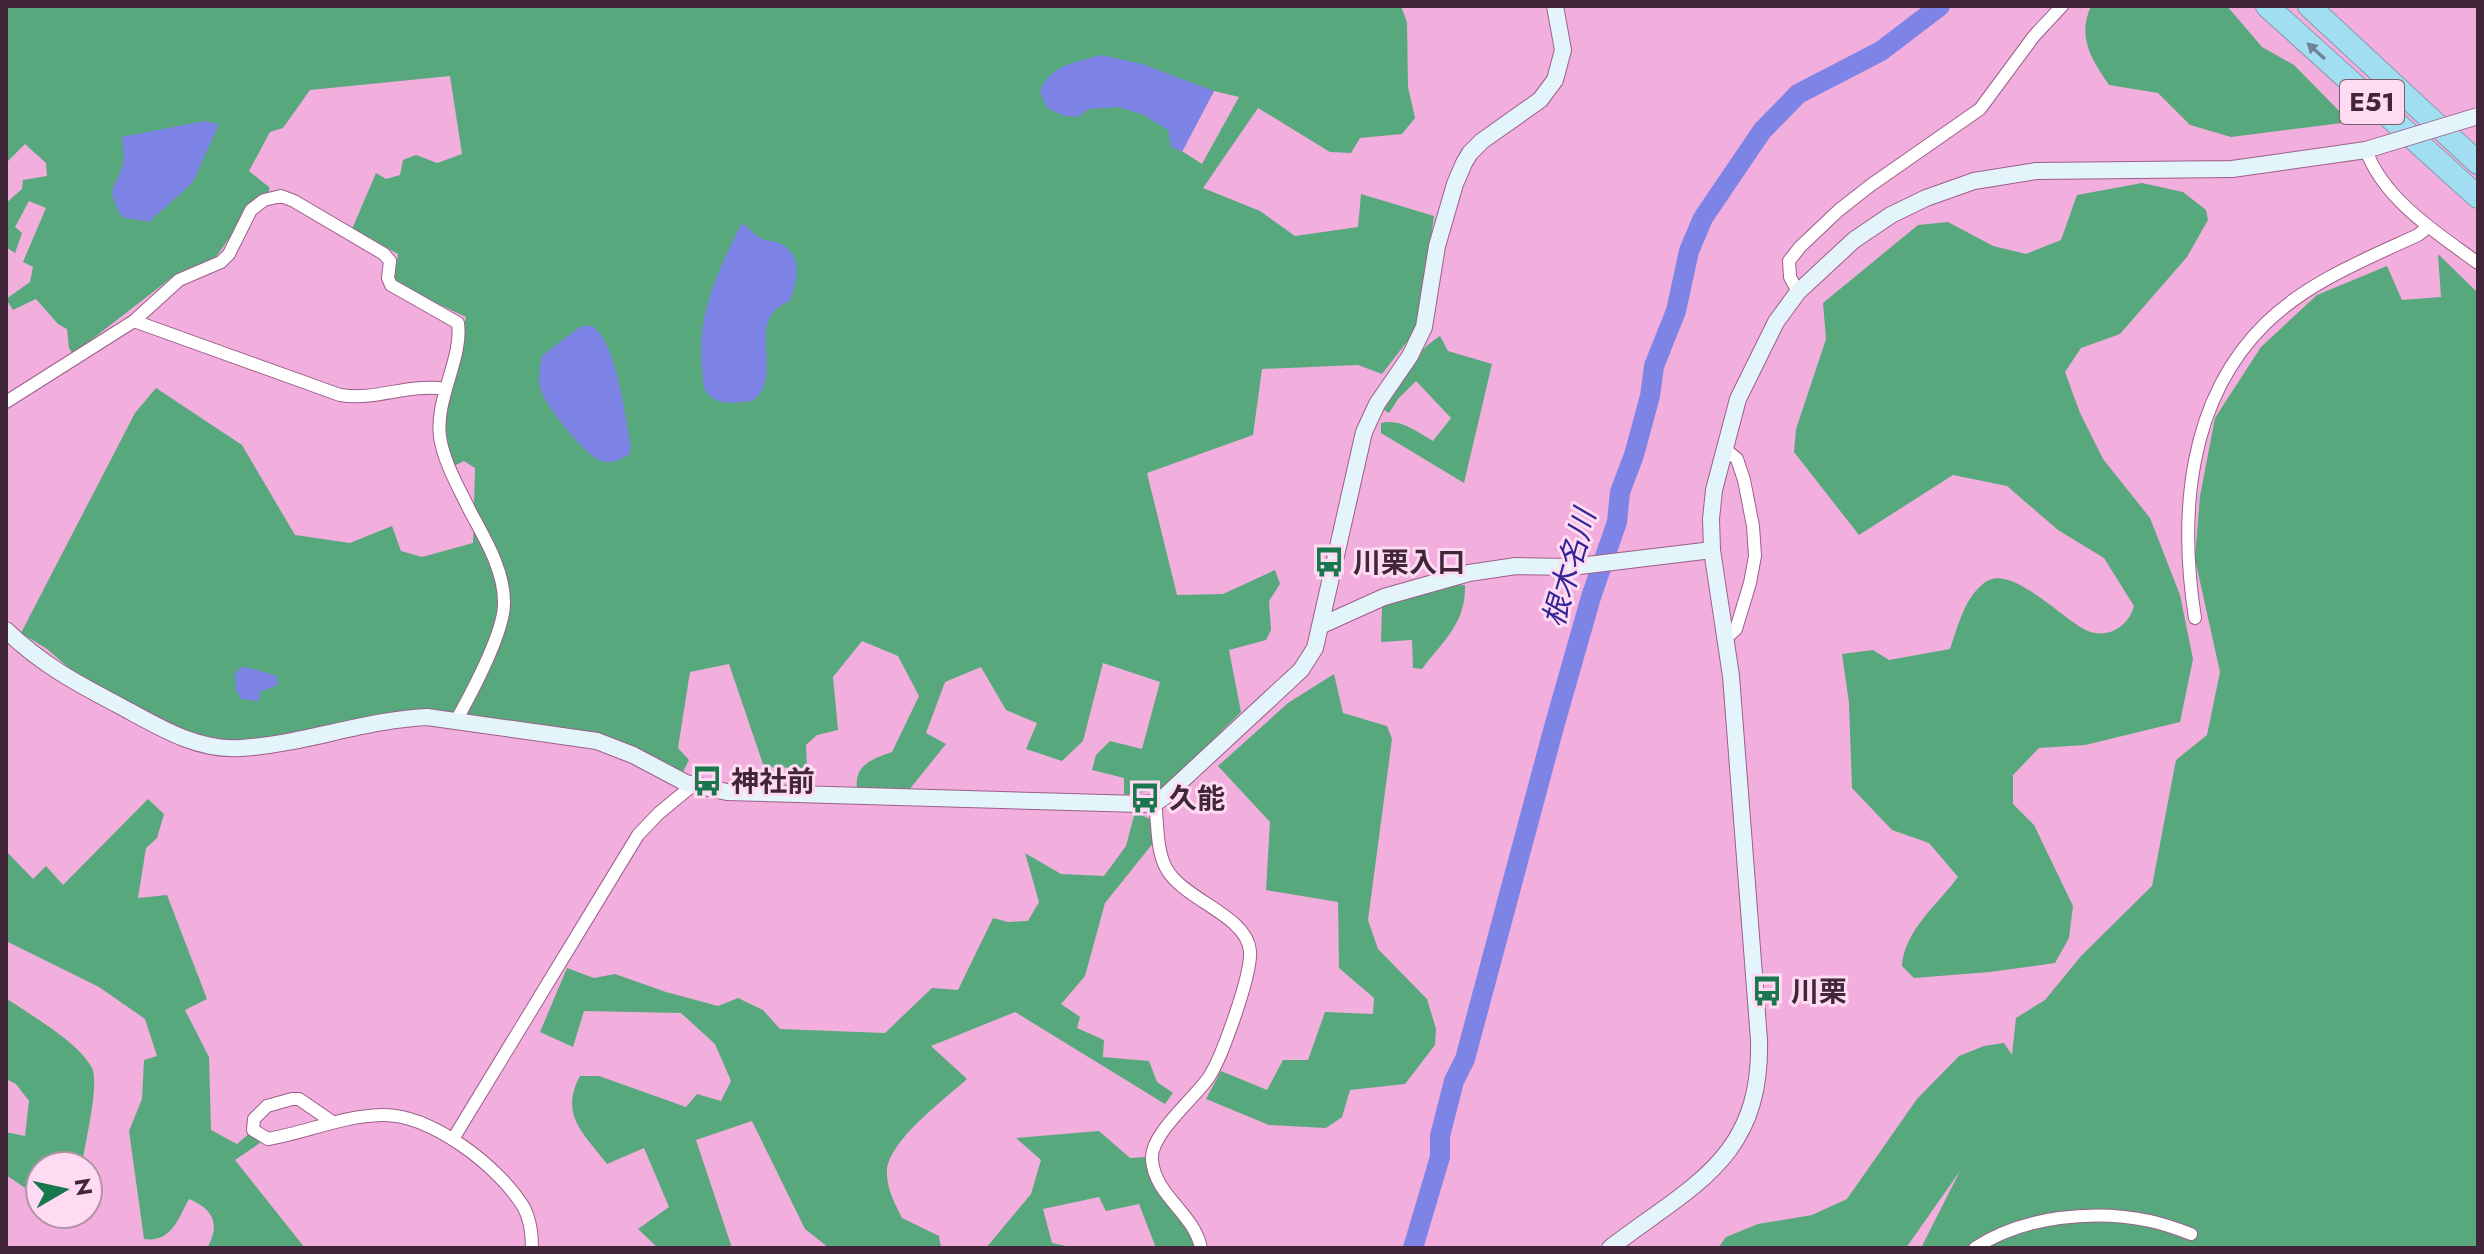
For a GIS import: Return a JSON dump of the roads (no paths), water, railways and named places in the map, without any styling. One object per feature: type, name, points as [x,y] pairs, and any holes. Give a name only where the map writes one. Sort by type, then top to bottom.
[{"type":"highway","name":"E51","points":[[2267,6],[2478,197]]},
{"type":"highway","name":"E51","points":[[2309,6],[2478,163]]},
{"type":"street","points":[[6,630],[58,674],[197,744],[239,749],[278,744],[401,718],[427,717],[597,741],[615,746],[693,785],[727,792],[1155,803],[1301,670],[1315,648],[1364,432],[1377,404],[1410,356],[1424,327],[1437,246],[1455,184],[1470,153],[1540,100],[1555,80],[1563,50],[1555,6]]},
{"type":"street","points":[[1798,292],[1790,277],[1789,261],[1792,255],[1850,201],[1980,109],[2034,36],[2062,6]]},
{"type":"street","points":[[1610,1248],[1691,1189],[1718,1165],[1746,1123],[1756,1092],[1759,1040],[1726,638],[1712,550],[1711,519],[1714,490],[1738,399],[1776,322],[1798,292],[1854,240],[1891,215],[1926,198],[1974,181],[2036,171],[2232,169],[2372,148],[2478,116]]},
{"type":"street","points":[[2372,148],[2386,186],[2428,227],[2478,263]]},
{"type":"street","points":[[6,402],[134,321],[179,280],[221,262],[229,254],[251,210],[264,200],[281,196],[294,201],[384,254],[390,261],[388,278],[391,285],[458,323],[457,344],[440,418],[442,447],[496,563],[504,601],[500,623],[477,685],[456,721]]},
{"type":"street","points":[[2195,618],[2187,568],[2193,468],[2216,394],[2252,339],[2278,313],[2335,275],[2418,235],[2428,227]]},
{"type":"street","points":[[134,321],[340,395],[445,389]]},
{"type":"street","points":[[1725,449],[1737,459],[1744,480],[1755,556],[1736,629],[1726,638]]},
{"type":"street","points":[[1322,625],[1384,597],[1469,573],[1516,566],[1548,569],[1581,566],[1712,550]]},
{"type":"street","points":[[453,1139],[638,835],[693,785]]},
{"type":"street","points":[[1155,803],[1159,840],[1167,869],[1187,889],[1243,931],[1250,949],[1250,969],[1217,1063],[1152,1149],[1158,1183],[1192,1223],[1201,1248]]},
{"type":"street","points":[[331,1121],[299,1099],[292,1099],[267,1106],[254,1119],[253,1130],[268,1139],[317,1128],[331,1121],[384,1115],[412,1119],[453,1139],[487,1165],[522,1206],[531,1232],[532,1248]]},
{"type":"street","points":[[1975,1248],[1988,1239],[2018,1228],[2050,1220],[2092,1216],[2151,1221],[2191,1234]]},
{"type":"water","points":[[1101,55],[1142,64],[1214,91],[1182,152],[1171,147],[1168,130],[1144,115],[1119,107],[1089,109],[1077,117],[1064,116],[1047,108],[1040,92],[1050,76],[1064,66]]},
{"type":"water","points":[[204,121],[219,124],[193,182],[149,222],[122,217],[112,193],[124,160],[122,137]]},
{"type":"water","points":[[742,223],[762,239],[788,249],[797,270],[790,301],[778,308],[767,326],[764,386],[753,401],[737,403],[715,400],[704,388],[701,349],[711,293]]},
{"type":"water","points":[[581,326],[592,326],[601,335],[619,382],[631,447],[629,455],[614,461],[599,460],[584,448],[556,416],[540,387],[542,356]]},
{"type":"water","points":[[246,667],[277,676],[278,685],[260,692],[259,701],[241,699],[236,690],[235,674]]},
{"type":"waterway","name":"根木名川","points":[[1413,1248],[1440,1157],[1440,1136],[1454,1081],[1465,1059],[1554,727],[1591,597],[1617,522],[1620,492],[1650,396],[1654,366],[1676,311],[1689,251],[1703,218],[1762,131],[1798,94],[1881,51],[1940,6]]},
{"type":"place","name":"川栗入口","points":[[1329,562]]},
{"type":"place","name":"神社前","points":[[707,781]]},
{"type":"place","name":"久能","points":[[1145,798]]},
{"type":"place","name":"川栗","points":[[1767,991]]}]
